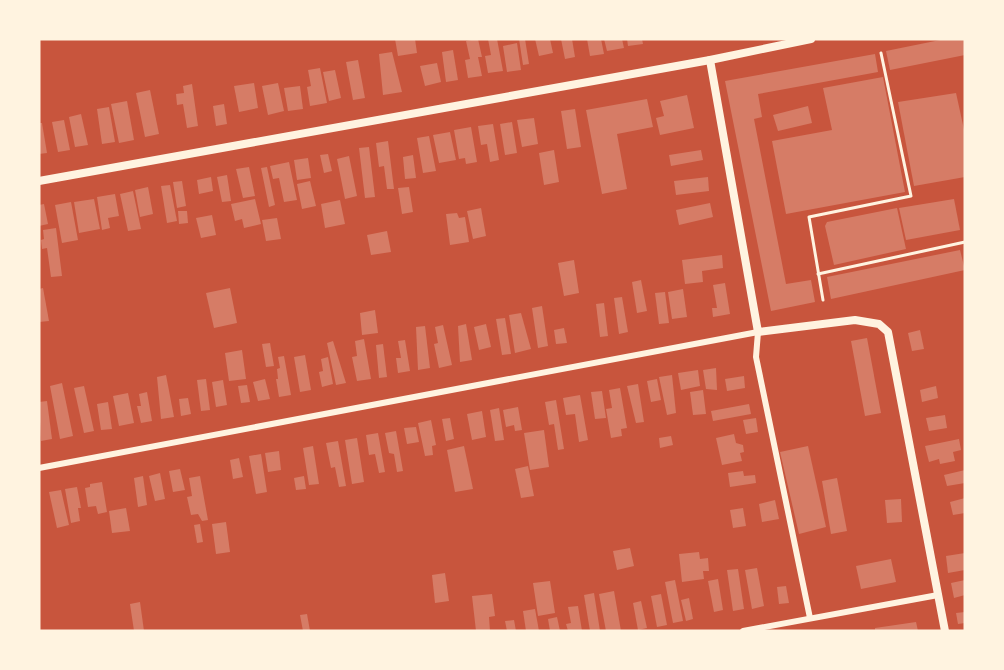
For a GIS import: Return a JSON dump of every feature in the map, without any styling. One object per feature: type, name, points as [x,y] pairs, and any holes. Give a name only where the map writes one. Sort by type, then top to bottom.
[{"type":"main road","points":[[39,182],[710,60],[811,39]]},
{"type":"street","points":[[710,60],[758,332],[756,357],[810,618]]},
{"type":"street","points":[[39,468],[758,332],[855,320],[879,324],[888,332],[945,631]]},
{"type":"street","points":[[743,631],[938,595]]},
{"type":"lane","points":[[823,300],[809,217],[911,196],[880,52]]},
{"type":"lane","points":[[818,274],[965,242]]},
{"type":"building","points":[[395,39],[415,39],[417,53],[398,56]]},
{"type":"building","points":[[478,39],[482,57],[478,57],[482,76],[468,78],[465,60],[470,59],[466,41]]},
{"type":"building","points":[[488,39],[497,39],[503,71],[488,73],[485,56],[491,55]]},
{"type":"building","points":[[519,39],[525,39],[529,64],[523,65]]},
{"type":"building","points":[[535,39],[550,39],[553,53],[539,56]]},
{"type":"building","points":[[561,39],[572,39],[575,57],[565,59]]},
{"type":"building","points":[[587,39],[601,39],[604,54],[590,56]]},
{"type":"building","points":[[604,39],[622,39],[624,48],[607,51]]},
{"type":"building","points":[[627,39],[642,39],[643,44],[628,46]]},
{"type":"building","points":[[945,39],[965,39],[965,55],[890,70],[886,51]]},
{"type":"building","points":[[517,43],[521,70],[507,72],[503,46]]},
{"type":"building","points":[[453,50],[458,80],[446,82],[442,52]]},
{"type":"building","points":[[392,52],[402,92],[383,95],[379,54]]},
{"type":"building","points":[[875,54],[878,72],[758,94],[762,117],[754,119],[786,284],[811,280],[815,302],[771,311],[725,81]]},
{"type":"building","points":[[358,60],[365,98],[353,100],[346,62]]},
{"type":"building","points":[[437,63],[441,82],[425,86],[420,66]]},
{"type":"building","points":[[320,68],[327,103],[310,106],[307,87],[311,86],[308,70]]},
{"type":"building","points":[[335,70],[341,98],[329,101],[323,72]]},
{"type":"building","points":[[883,77],[905,192],[786,214],[772,141],[832,130],[823,88]]},
{"type":"building","points":[[254,83],[258,108],[239,112],[234,86]]},
{"type":"building","points":[[278,83],[284,111],[268,115],[262,86]]},
{"type":"building","points":[[192,84],[198,126],[187,128],[183,104],[177,105],[176,94],[184,93],[183,86]]},
{"type":"building","points":[[300,86],[303,109],[288,111],[284,88]]},
{"type":"building","points":[[150,90],[159,134],[145,137],[136,93]]},
{"type":"building","points":[[956,93],[965,134],[965,177],[914,186],[898,102]]},
{"type":"building","points":[[687,95],[694,128],[660,135],[656,118],[664,116],[660,101]]},
{"type":"building","points":[[647,99],[653,127],[617,134],[627,189],[602,194],[586,110]]},
{"type":"building","points":[[127,101],[134,140],[119,143],[111,104]]},
{"type":"building","points":[[224,104],[227,124],[216,126],[213,106]]},
{"type":"building","points":[[808,106],[812,123],[778,131],[773,115]]},
{"type":"building","points":[[109,107],[115,142],[102,144],[97,109]]},
{"type":"building","points":[[575,109],[581,147],[567,149],[561,111]]},
{"type":"building","points":[[81,114],[88,145],[75,147],[69,117]]},
{"type":"building","points":[[534,118],[538,144],[522,147],[517,120]]},
{"type":"building","points":[[64,120],[70,150],[58,152],[52,122]]},
{"type":"building","points":[[512,122],[517,153],[505,155],[500,124]]},
{"type":"building","points":[[39,123],[42,123],[47,153],[39,154]]},
{"type":"building","points":[[493,124],[499,160],[490,162],[487,144],[481,145],[478,126]]},
{"type":"building","points":[[471,127],[477,162],[466,164],[465,158],[459,159],[454,130]]},
{"type":"building","points":[[450,132],[456,160],[439,163],[433,135]]},
{"type":"building","points":[[429,136],[436,171],[423,173],[417,138]]},
{"type":"building","points":[[388,141],[394,189],[387,189],[384,166],[379,167],[376,143]]},
{"type":"building","points":[[369,147],[375,197],[365,198],[359,148]]},
{"type":"building","points":[[554,150],[559,182],[544,185],[539,153]]},
{"type":"building","points":[[701,150],[703,160],[671,166],[669,155]]},
{"type":"building","points":[[328,154],[332,171],[324,173],[320,155]]},
{"type":"building","points":[[413,155],[416,178],[405,179],[403,157]]},
{"type":"building","points":[[349,156],[357,196],[345,199],[337,159]]},
{"type":"building","points":[[308,158],[311,178],[297,180],[294,160]]},
{"type":"building","points":[[289,162],[297,200],[284,202],[279,178],[273,179],[270,166]]},
{"type":"building","points":[[249,167],[255,196],[243,198],[236,169]]},
{"type":"building","points":[[267,167],[275,205],[269,207],[261,168]]},
{"type":"building","points":[[227,175],[231,201],[222,202],[217,177]]},
{"type":"building","points":[[211,177],[213,191],[199,194],[197,180]]},
{"type":"building","points":[[708,177],[709,191],[676,195],[674,181]]},
{"type":"building","points":[[182,181],[186,206],[177,208],[173,182]]},
{"type":"building","points":[[310,181],[316,206],[302,209],[297,184]]},
{"type":"building","points":[[170,185],[177,221],[167,223],[161,186]]},
{"type":"building","points":[[148,187],[153,214],[140,217],[135,190]]},
{"type":"building","points":[[409,187],[413,212],[402,214],[398,188]]},
{"type":"building","points":[[133,191],[141,229],[128,231],[120,194]]},
{"type":"building","points":[[115,194],[119,216],[108,218],[110,228],[102,230],[97,197]]},
{"type":"building","points":[[94,199],[100,229],[79,233],[74,202]]},
{"type":"building","points":[[255,199],[261,224],[244,228],[242,219],[235,221],[231,204]]},
{"type":"building","points":[[954,199],[960,230],[906,240],[899,208]]},
{"type":"building","points":[[340,200],[345,224],[325,228],[321,204]]},
{"type":"building","points":[[71,202],[78,240],[62,243],[55,205]]},
{"type":"building","points":[[710,203],[713,217],[679,225],[676,210]]},
{"type":"building","points":[[44,204],[48,224],[39,226],[39,205]]},
{"type":"building","points":[[481,208],[486,236],[473,239],[467,211]]},
{"type":"building","points":[[897,208],[906,249],[834,265],[825,226],[827,222]]},
{"type":"building","points":[[178,211],[187,211],[188,223],[179,224]]},
{"type":"building","points":[[457,213],[459,218],[465,217],[469,242],[450,245],[446,214]]},
{"type":"building","points":[[212,215],[216,235],[201,238],[196,218]]},
{"type":"building","points":[[277,218],[281,239],[266,241],[262,220]]},
{"type":"building","points":[[56,228],[62,276],[51,277],[47,248],[42,249],[41,240],[44,239],[43,230]]},
{"type":"building","points":[[387,231],[391,252],[371,255],[367,235]]},
{"type":"building","points":[[960,250],[965,270],[831,299],[827,277]]},
{"type":"building","points":[[722,255],[723,268],[702,271],[703,282],[685,284],[682,260]]},
{"type":"building","points":[[574,260],[579,293],[564,296],[558,263]]},
{"type":"building","points":[[641,280],[647,311],[637,313],[632,282]]},
{"type":"building","points":[[725,283],[730,314],[713,317],[712,308],[717,308],[713,285]]},
{"type":"building","points":[[43,288],[49,321],[39,322],[39,289]]},
{"type":"building","points":[[230,288],[237,323],[214,328],[206,293]]},
{"type":"building","points":[[683,289],[687,317],[672,319],[668,292]]},
{"type":"building","points":[[665,292],[669,323],[659,324],[655,293]]},
{"type":"building","points":[[622,297],[628,332],[619,334],[614,298]]},
{"type":"building","points":[[604,303],[608,336],[600,337],[596,304]]},
{"type":"building","points":[[542,306],[548,346],[538,348],[532,308]]},
{"type":"building","points":[[375,310],[378,333],[362,335],[360,313]]},
{"type":"building","points":[[521,313],[531,349],[515,353],[509,315]]},
{"type":"building","points":[[505,318],[511,354],[502,355],[496,319]]},
{"type":"building","points":[[466,324],[472,360],[460,362],[458,326]]},
{"type":"building","points":[[486,324],[491,347],[479,350],[474,327]]},
{"type":"building","points":[[443,325],[452,365],[439,368],[434,344],[438,343],[435,327]]},
{"type":"building","points":[[425,326],[430,368],[418,370],[416,327]]},
{"type":"building","points":[[564,328],[567,343],[556,344],[554,330]]},
{"type":"building","points":[[920,330],[924,349],[912,351],[908,333]]},
{"type":"building","points":[[867,338],[881,413],[865,416],[851,341]]},
{"type":"building","points":[[364,339],[371,379],[357,381],[352,357],[357,356],[355,341]]},
{"type":"building","points":[[405,340],[410,371],[398,373],[396,358],[401,358],[398,341]]},
{"type":"building","points":[[333,341],[346,383],[336,385],[327,343]]},
{"type":"building","points":[[270,343],[274,366],[266,367],[262,344]]},
{"type":"building","points":[[383,344],[387,377],[379,378],[376,345]]},
{"type":"building","points":[[242,350],[246,379],[229,381],[225,353]]},
{"type":"building","points":[[305,355],[311,390],[300,392],[294,357]]},
{"type":"building","points":[[284,356],[291,395],[279,397],[276,379],[278,379],[277,369],[280,368],[278,357]]},
{"type":"building","points":[[328,357],[333,384],[322,387],[319,372],[323,371],[321,359]]},
{"type":"building","points":[[716,368],[717,390],[706,389],[703,370]]},
{"type":"building","points":[[698,370],[700,386],[681,390],[678,373]]},
{"type":"building","points":[[166,375],[174,417],[161,419],[157,377]]},
{"type":"building","points":[[672,375],[676,413],[667,415],[659,377]]},
{"type":"building","points":[[744,376],[745,388],[727,391],[725,379]]},
{"type":"building","points":[[206,379],[210,410],[201,411],[197,380]]},
{"type":"building","points":[[265,379],[270,399],[258,401],[253,382]]},
{"type":"building","points":[[657,379],[661,400],[651,402],[647,381]]},
{"type":"building","points":[[223,380],[227,405],[216,407],[212,382]]},
{"type":"building","points":[[62,383],[73,436],[60,439],[50,386]]},
{"type":"building","points":[[638,384],[644,422],[636,423],[627,386]]},
{"type":"building","points":[[247,385],[250,402],[241,403],[238,386]]},
{"type":"building","points":[[84,386],[94,431],[84,433],[74,388]]},
{"type":"building","points":[[936,386],[938,398],[922,402],[920,390]]},
{"type":"building","points":[[620,388],[627,428],[621,429],[622,436],[611,438],[606,409],[612,408],[609,390]]},
{"type":"building","points":[[703,390],[706,414],[693,415],[690,392]]},
{"type":"building","points":[[602,391],[606,418],[595,419],[591,392]]},
{"type":"building","points":[[147,392],[152,421],[141,423],[137,406],[141,406],[139,394]]},
{"type":"building","points":[[128,393],[134,423],[119,426],[113,396]]},
{"type":"building","points":[[580,395],[588,440],[579,442],[575,414],[566,415],[563,398]]},
{"type":"building","points":[[188,398],[191,414],[181,416],[179,399]]},
{"type":"building","points":[[556,400],[564,449],[558,450],[554,424],[549,425],[545,402]]},
{"type":"building","points":[[47,401],[52,439],[41,441],[39,402]]},
{"type":"building","points":[[108,402],[112,429],[101,430],[97,404]]},
{"type":"building","points":[[749,404],[751,414],[713,421],[711,411]]},
{"type":"building","points":[[518,407],[522,430],[515,431],[514,425],[506,427],[503,410]]},
{"type":"building","points":[[499,408],[504,440],[495,441],[490,410]]},
{"type":"building","points":[[482,411],[486,437],[472,440],[467,414]]},
{"type":"building","points":[[945,415],[947,428],[929,431],[926,418]]},
{"type":"building","points":[[450,418],[454,439],[446,441],[442,419]]},
{"type":"building","points":[[756,418],[758,432],[746,434],[743,420]]},
{"type":"building","points":[[431,420],[436,445],[432,446],[433,455],[425,456],[418,423]]},
{"type":"building","points":[[416,427],[419,442],[407,444],[404,428]]},
{"type":"building","points":[[544,430],[549,467],[530,470],[524,433]]},
{"type":"building","points":[[396,431],[403,471],[397,472],[394,454],[389,453],[385,433]]},
{"type":"building","points":[[378,433],[385,472],[379,473],[375,454],[369,455],[366,435]]},
{"type":"building","points":[[734,434],[736,443],[743,445],[744,452],[740,453],[742,461],[722,465],[716,438]]},
{"type":"building","points":[[671,436],[673,445],[660,448],[659,438]]},
{"type":"building","points":[[357,438],[364,482],[352,484],[345,440]]},
{"type":"building","points":[[959,439],[961,450],[953,452],[955,461],[940,464],[939,459],[929,462],[925,446]]},
{"type":"building","points":[[338,441],[346,486],[339,487],[335,467],[331,468],[326,443]]},
{"type":"building","points":[[313,446],[319,484],[309,485],[303,448]]},
{"type":"building","points":[[464,446],[473,489],[455,492],[447,450]]},
{"type":"building","points":[[808,446],[826,527],[799,534],[780,452]]},
{"type":"building","points":[[279,451],[281,470],[268,472],[265,453]]},
{"type":"building","points":[[261,454],[267,492],[256,494],[249,456]]},
{"type":"building","points":[[239,458],[243,477],[233,479],[230,460]]},
{"type":"building","points":[[528,466],[534,496],[521,498],[515,469]]},
{"type":"building","points":[[180,469],[185,490],[173,492],[169,471]]},
{"type":"building","points":[[965,470],[965,483],[947,486],[944,475]]},
{"type":"building","points":[[743,471],[744,476],[755,475],[756,483],[730,487],[728,473]]},
{"type":"building","points":[[160,473],[165,499],[155,501],[149,476]]},
{"type":"building","points":[[143,476],[147,505],[138,507],[134,478]]},
{"type":"building","points":[[200,476],[208,520],[202,521],[198,514],[191,515],[187,497],[192,496],[189,478]]},
{"type":"building","points":[[304,476],[306,489],[296,490],[294,478]]},
{"type":"building","points":[[837,478],[847,531],[831,534],[822,481]]},
{"type":"building","points":[[102,482],[107,512],[98,514],[96,506],[88,507],[85,488],[90,487],[90,484]]},
{"type":"building","points":[[77,487],[81,508],[78,508],[80,521],[71,523],[65,489]]},
{"type":"building","points":[[61,490],[69,525],[57,528],[49,492]]},
{"type":"building","points":[[965,498],[965,513],[953,515],[950,502]]},
{"type":"building","points":[[901,499],[902,522],[887,523],[885,500]]},
{"type":"building","points":[[775,500],[779,519],[762,522],[759,504]]},
{"type":"building","points":[[126,508],[130,531],[112,533],[109,511]]},
{"type":"building","points":[[743,508],[746,526],[733,528],[730,510]]},
{"type":"building","points":[[226,522],[230,552],[216,554],[212,524]]},
{"type":"building","points":[[200,524],[203,542],[197,543],[194,525]]},
{"type":"building","points":[[630,548],[634,566],[617,570],[613,551]]},
{"type":"building","points":[[699,552],[700,559],[708,558],[709,571],[703,571],[704,579],[682,582],[679,554]]},
{"type":"building","points":[[965,553],[965,570],[948,573],[946,556]]},
{"type":"building","points":[[891,559],[896,582],[861,589],[856,566]]},
{"type":"building","points":[[757,568],[764,606],[752,609],[745,570]]},
{"type":"building","points":[[738,569],[744,609],[733,611],[727,570]]},
{"type":"building","points":[[445,573],[449,601],[435,603],[432,575]]},
{"type":"building","points":[[718,579],[723,610],[714,612],[708,581]]},
{"type":"building","points":[[675,580],[683,621],[673,623],[665,582]]},
{"type":"building","points":[[965,580],[965,595],[954,598],[951,583]]},
{"type":"building","points":[[550,581],[555,613],[538,616],[533,583]]},
{"type":"building","points":[[786,586],[789,603],[779,604],[777,587]]},
{"type":"building","points":[[614,591],[621,631],[606,631],[599,594]]},
{"type":"building","points":[[594,593],[600,631],[590,631],[584,595]]},
{"type":"building","points":[[492,594],[495,616],[489,617],[490,631],[476,631],[472,596]]},
{"type":"building","points":[[661,594],[667,625],[657,627],[651,596]]},
{"type":"building","points":[[689,598],[693,619],[686,621],[681,600]]},
{"type":"building","points":[[641,601],[647,628],[638,630],[633,603]]},
{"type":"building","points":[[140,602],[144,631],[134,631],[130,604]]},
{"type":"building","points":[[578,606],[582,631],[568,631],[566,624],[571,623],[568,607]]},
{"type":"building","points":[[535,609],[539,631],[526,631],[523,611]]},
{"type":"building","points":[[965,612],[965,623],[958,624],[956,613]]},
{"type":"building","points":[[307,614],[310,631],[303,631],[300,615]]},
{"type":"building","points":[[557,617],[560,631],[550,631],[548,619]]},
{"type":"building","points":[[514,620],[516,631],[507,631],[505,621]]},
{"type":"building","points":[[916,622],[918,631],[875,631],[875,628]]}]
